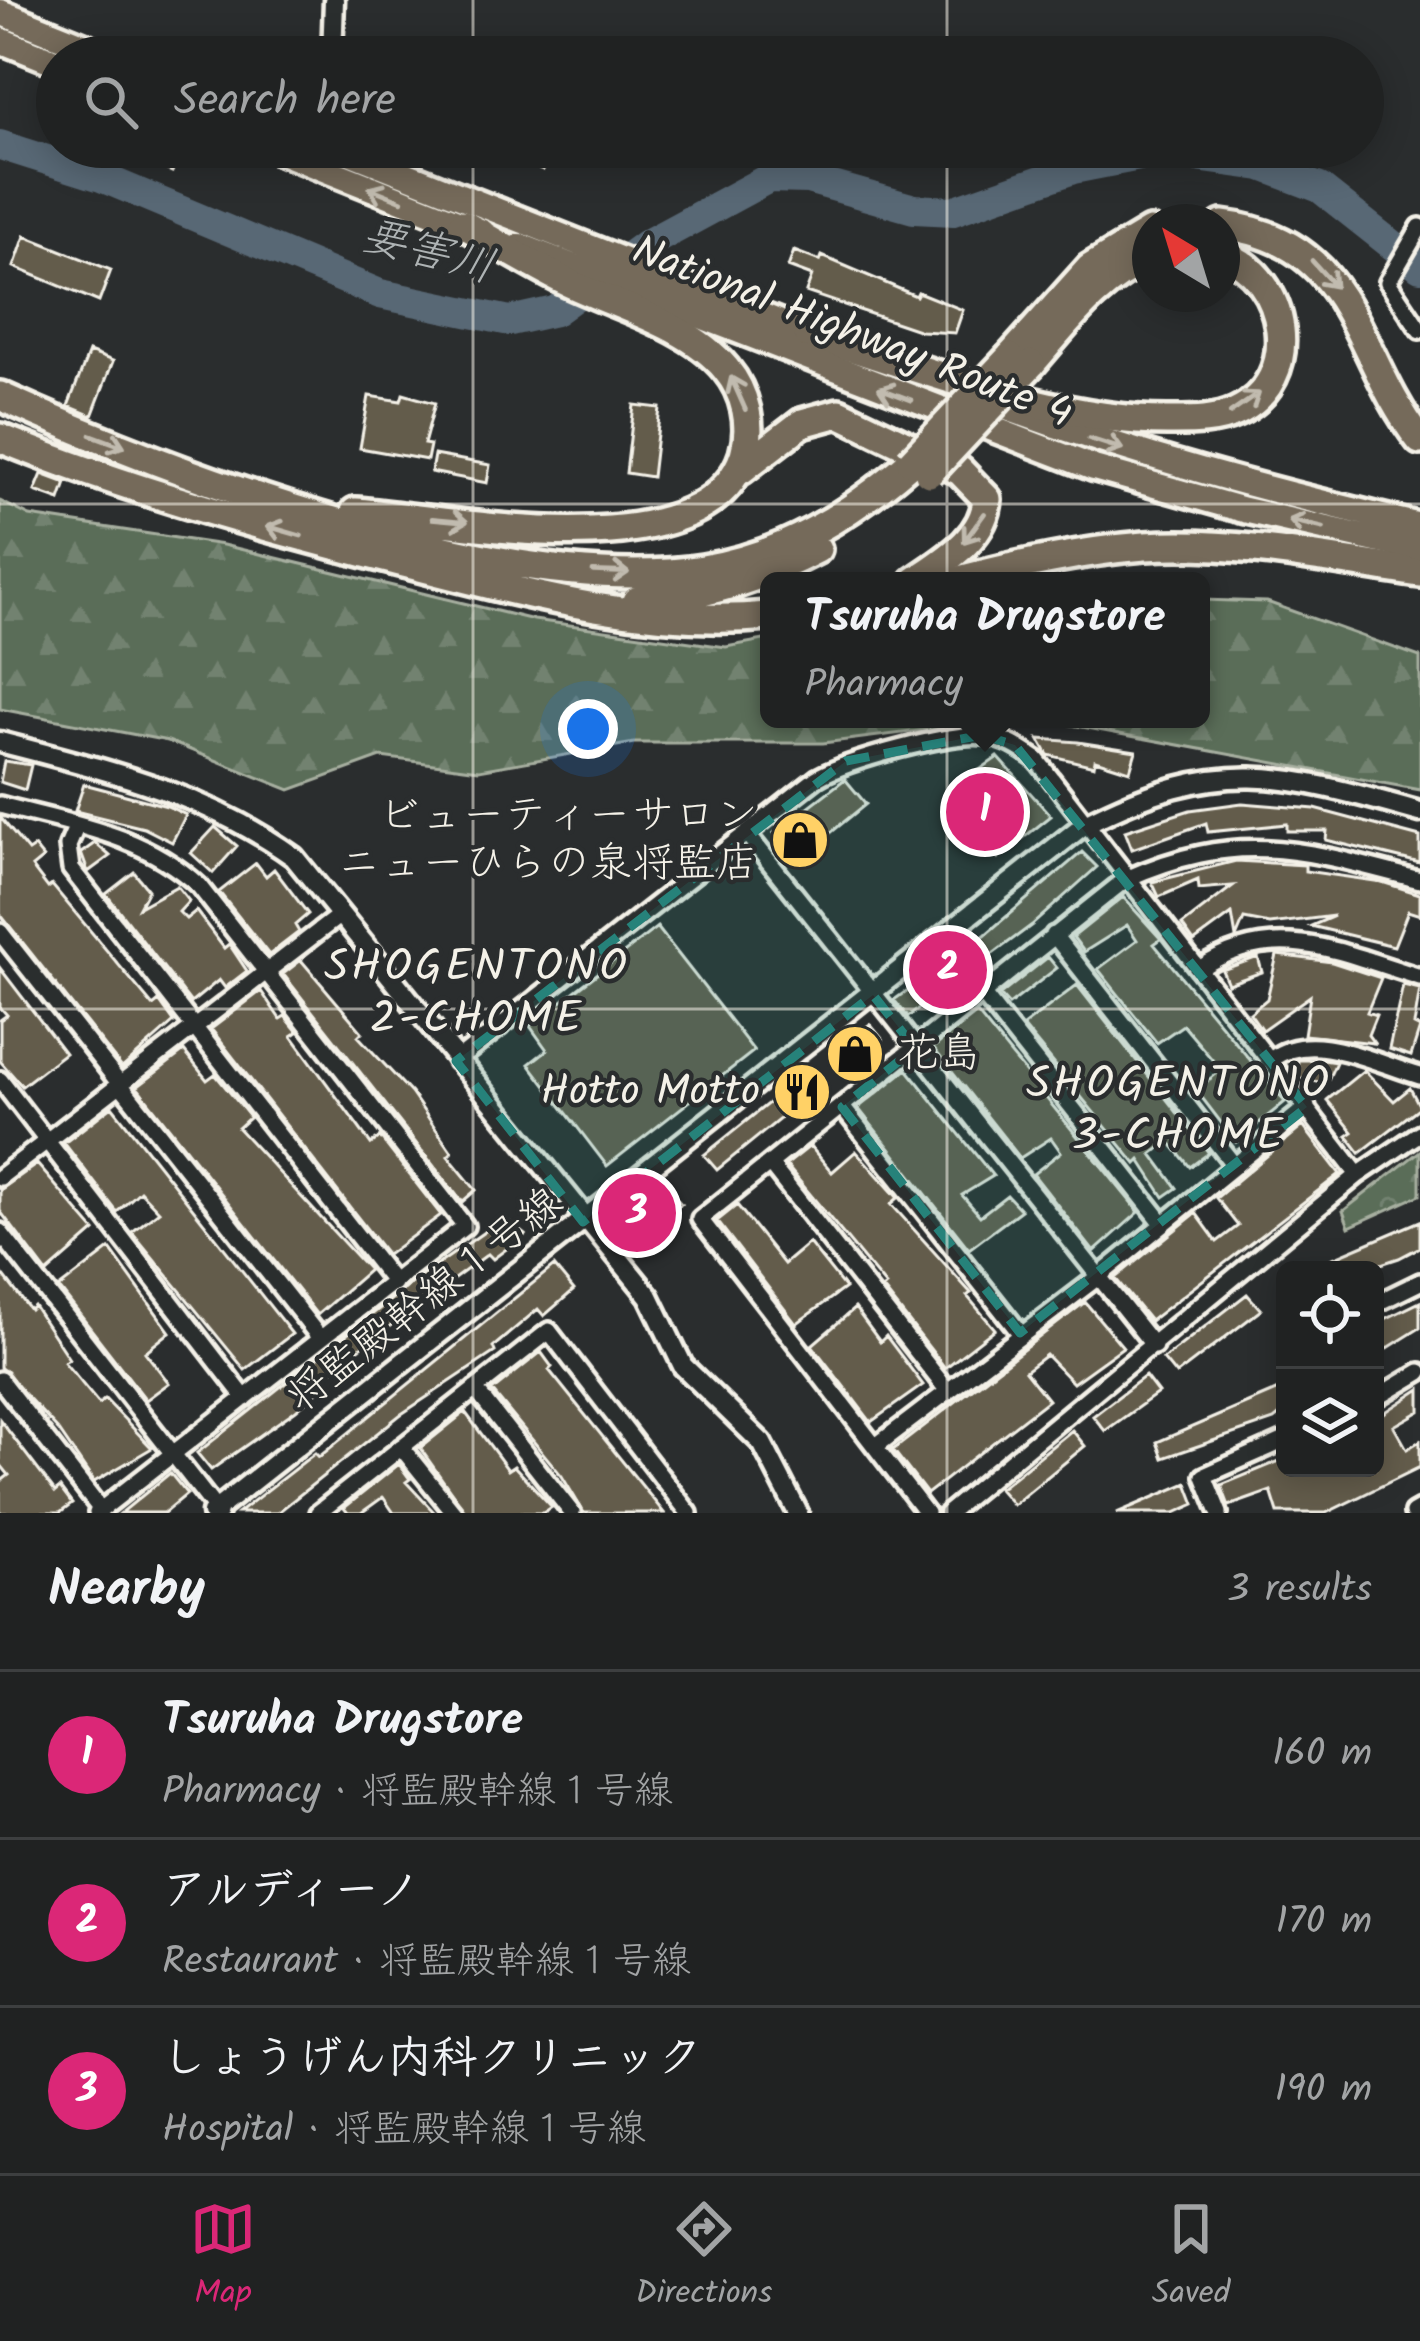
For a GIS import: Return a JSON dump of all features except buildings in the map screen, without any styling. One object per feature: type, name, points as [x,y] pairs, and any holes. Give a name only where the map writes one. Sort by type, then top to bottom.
[{"type":"highway","points":[[0,12],[60,36]]},
{"type":"highway","points":[[0,40],[36,54]]},
{"type":"highway","points":[[321,168],[463,224],[613,292],[677,333],[727,370],[749,420],[738,472]]},
{"type":"highway","name":"National Highway Route 4","points":[[397,168],[808,334],[1102,443],[1266,490],[1420,526]]},
{"type":"highway","points":[[1240,229],[1278,238],[1334,283],[1420,440]]},
{"type":"highway","points":[[1020,360],[1090,268],[1132,239]]},
{"type":"highway","points":[[808,334],[1067,409],[1127,419],[1205,420],[1234,413],[1253,402],[1268,385],[1280,350],[1276,307],[1266,286],[1240,263]]},
{"type":"highway","points":[[769,572],[828,544],[920,467],[1020,360],[1104,284],[1132,268]]},
{"type":"highway","name":"National Highway Route 4","points":[[613,292],[1094,468],[1244,510],[1420,550]]},
{"type":"highway","points":[[0,395],[74,429],[291,507],[524,563],[608,573],[701,569],[746,559],[818,530],[920,467]]},
{"type":"highway","points":[[291,507],[533,527],[658,527],[712,500],[738,472],[802,423],[839,413],[960,471],[987,499],[986,514],[953,554],[928,572]]},
{"type":"highway","points":[[0,438],[151,492],[519,592],[640,615],[760,616]]},
{"type":"highway","points":[[990,572],[1053,556],[1150,546],[1249,551],[1420,572]]},
{"type":"highway","points":[[519,592],[606,602],[648,601],[760,576]]},
{"type":"street","points":[[333,36],[334,0]]},
{"type":"street","points":[[1416,234],[1388,282],[1420,330]]},
{"type":"street","points":[[456,1061],[846,761],[982,735],[1015,745],[1036,760],[1358,1175]]},
{"type":"street","points":[[0,742],[157,783],[212,806],[294,857],[584,1222],[649,1296],[683,1366],[762,1443],[798,1513]]},
{"type":"street","name":"将監殿幹線１号線","points":[[215,1512],[1085,824],[1136,798],[1210,777],[1300,778],[1420,812]]},
{"type":"street","points":[[0,806],[139,842],[173,862],[200,886],[465,1226],[99,1511],[0,1380]]},
{"type":"street","points":[[77,825],[68,847],[71,869],[394,1283]]},
{"type":"street","points":[[747,835],[1154,1346]]},
{"type":"street","points":[[926,1513],[700,1220],[1126,879],[1177,856],[1244,846],[1304,849],[1420,880]]},
{"type":"street","points":[[0,1178],[340,915]]},
{"type":"street","points":[[0,932],[320,1337]]},
{"type":"street","points":[[1054,935],[1234,1165]]},
{"type":"street","points":[[1199,969],[1228,950],[1259,941],[1300,942],[1420,977]]},
{"type":"street","points":[[981,992],[1162,1222]]},
{"type":"street","points":[[1272,1059],[1285,1048],[1308,1044],[1420,1076]]},
{"type":"street","points":[[0,1080],[245,1398]]},
{"type":"street","points":[[842,1107],[1020,1333]]},
{"type":"street","points":[[875,1446],[1098,1277],[1307,1107]]},
{"type":"street","points":[[948,1513],[1358,1175],[1420,1132]]},
{"type":"street","points":[[770,1164],[947,1390]]},
{"type":"street","points":[[0,1232],[215,1512]]},
{"type":"street","points":[[1384,1300],[1420,1282]]},
{"type":"street","points":[[326,1510],[549,1331],[689,1513]]},
{"type":"street","points":[[1384,1394],[1420,1372]]},
{"type":"street","points":[[475,1389],[572,1513]]},
{"type":"street","points":[[1219,1513],[1204,1476],[1276,1444]]},
{"type":"street","points":[[401,1447],[454,1513]]},
{"type":"highlighted area","points":[[982,735],[1015,745],[1307,1107],[1020,1333],[842,1107],[915,1048],[873,995],[583,1222],[456,1061],[846,761]]},
{"type":"green space","points":[[0,501],[30,516],[223,545],[534,620],[726,647],[760,641],[760,728],[942,728],[823,743],[634,743],[479,770],[381,757],[290,790],[168,741],[0,709]]},
{"type":"green space","points":[[1210,600],[1267,602],[1420,657],[1420,790],[1087,728],[1210,728]]},
{"type":"green space","points":[[1420,1151],[1420,1195],[1349,1227],[1343,1211]]},
{"type":"waterway","name":"要害川","points":[[0,145],[36,156]]},
{"type":"waterway","name":"要害川","points":[[73,168],[380,294],[510,321],[555,311],[645,245],[769,178],[808,179],[914,209],[953,211],[1078,168]]},
{"type":"waterway","name":"要害川","points":[[1267,168],[1320,188],[1420,267]]},
{"type":"place","name":"Tsuruha Drugstore","points":[[985,812]]},
{"type":"place","name":"ビューティーサロン ニューひらの泉将監店","points":[[800,840]]},
{"type":"place","name":"アルディーノ","points":[[948,970]]},
{"type":"place","name":"花島","points":[[855,1054]]},
{"type":"place","name":"Hotto Motto","points":[[802,1092]]},
{"type":"place","name":"しょうげん内科クリニック","points":[[637,1213]]},
{"type":"district","name":"SHOGENTONO 2-CHOME","points":[[477,994]]},
{"type":"district","name":"SHOGENTONO 3-CHOME","points":[[1179,1111]]}]
